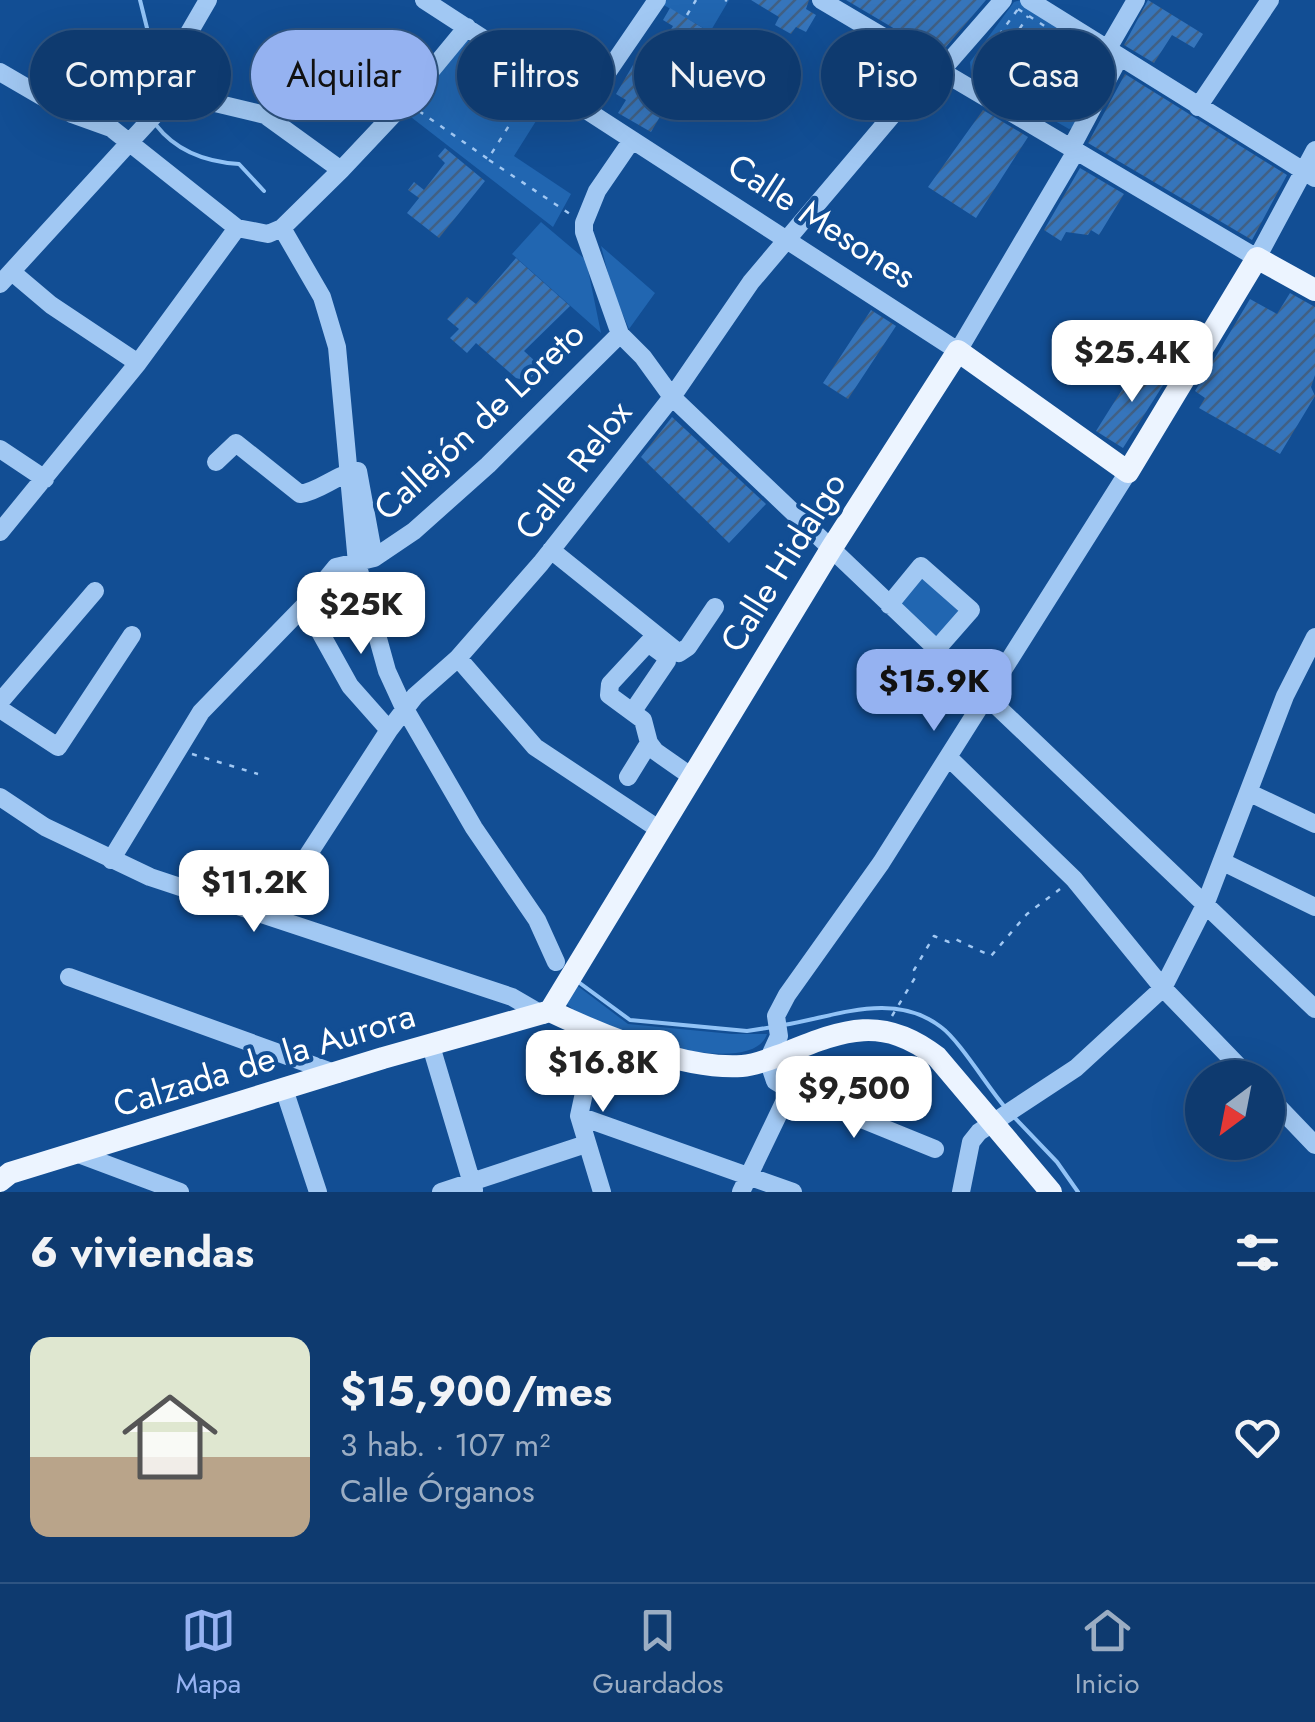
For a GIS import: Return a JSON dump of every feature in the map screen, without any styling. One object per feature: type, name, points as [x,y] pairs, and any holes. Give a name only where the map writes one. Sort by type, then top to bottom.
[{"type":"main road","points":[[1128,472],[1257,258],[1315,290]]},
{"type":"main road","name":"Calle Mesones","points":[[958,350],[1128,472]]},
{"type":"main road","name":"Calle Hidalgo","points":[[546,1013],[958,350]]},
{"type":"main road","points":[[546,1013],[606,1037],[710,1064],[743,1066],[832,1034],[867,1028],[889,1032],[918,1043],[937,1057],[999,1120],[1051,1192]]},
{"type":"main road","name":"Calzada de la Aurora","points":[[0,1182],[10,1173],[546,1013]]},
{"type":"street","points":[[190,30],[208,0]]},
{"type":"street","name":"Calle Mesones","points":[[424,0],[472,30]]},
{"type":"street","points":[[614,61],[656,0]]},
{"type":"street","points":[[821,0],[872,30]]},
{"type":"street","name":"Calle Relox","points":[[953,52],[1003,0]]},
{"type":"street","name":"Calle Hidalgo","points":[[1115,49],[1136,0]]},
{"type":"street","points":[[1198,107],[1270,0]]},
{"type":"street","points":[[1029,8],[1064,30]]},
{"type":"street","points":[[437,63],[467,27]]},
{"type":"street","points":[[1115,55],[1309,175]]},
{"type":"street","points":[[0,72],[72,114],[111,128],[237,228],[268,234],[282,228],[388,120]]},
{"type":"street","points":[[953,77],[1257,258],[1309,175],[1315,150]]},
{"type":"street","points":[[231,107],[265,116],[342,170]]},
{"type":"street","points":[[138,363],[6,278],[149,120]]},
{"type":"street","name":"Calle Mesones","points":[[601,120],[958,350]]},
{"type":"street","name":"Calle Relox","points":[[269,915],[405,708],[458,658],[551,550],[672,397],[751,282],[892,120]]},
{"type":"street","name":"Calle Hidalgo","points":[[958,350],[1074,149],[1086,120]]},
{"type":"street","points":[[632,140],[598,191],[584,224],[587,246],[620,334],[643,357],[672,397],[1315,1009]]},
{"type":"street","points":[[0,532],[138,363],[237,228]]},
{"type":"street","points":[[282,228],[322,297],[337,347],[348,472],[387,671],[474,828],[537,920],[556,962]]},
{"type":"street","name":"Callejón de Loreto","points":[[111,860],[200,712],[305,605],[336,567],[365,560],[414,531],[488,465],[620,334]]},
{"type":"street","points":[[216,462],[236,443],[300,494],[308,494],[348,472]]},
{"type":"street","points":[[0,449],[44,479]]},
{"type":"street","points":[[935,1149],[775,1081],[768,1060],[778,1036],[776,1016],[795,982],[881,863],[1128,472]]},
{"type":"street","points":[[551,550],[679,653],[688,647],[715,607]]},
{"type":"street","points":[[889,605],[921,566],[971,610],[935,651]]},
{"type":"street","points":[[94,591],[0,705],[58,747],[132,635]]},
{"type":"street","points":[[305,605],[350,686],[389,730]]},
{"type":"street","points":[[962,1192],[971,1142],[979,1132],[1076,1068],[1163,988],[1205,906],[1285,696],[1315,636]]},
{"type":"street","points":[[458,658],[536,747],[660,830]]},
{"type":"street","points":[[633,711],[643,720],[655,751],[692,778]]},
{"type":"street","points":[[628,777],[649,743]]},
{"type":"street","points":[[948,756],[1074,879],[1163,988],[1233,1060]]},
{"type":"street","points":[[1250,793],[1315,824]]},
{"type":"street","points":[[0,797],[45,828],[150,877],[512,997],[546,1013]]},
{"type":"street","points":[[1223,862],[1315,906]]},
{"type":"street","points":[[69,977],[337,1074]]},
{"type":"street","points":[[602,1192],[579,1116],[584,1092],[606,1037]]},
{"type":"street","points":[[431,1046],[473,1187]]},
{"type":"street","points":[[284,1089],[318,1192]]},
{"type":"street","points":[[745,1183],[790,1090]]},
{"type":"street","points":[[1285,1114],[1315,1145]]},
{"type":"street","points":[[579,1116],[745,1183],[793,1192]]},
{"type":"street","points":[[441,1192],[473,1187],[586,1144]]},
{"type":"street","points":[[76,1153],[180,1192]]},
{"type":"path","points":[[687,15],[696,0]]},
{"type":"path","points":[[1017,30],[1029,8]]},
{"type":"path","points":[[1003,30],[1018,9],[1029,8],[1060,28]]},
{"type":"path","points":[[433,120],[584,224]]},
{"type":"path","points":[[488,159],[513,120]]},
{"type":"path","points":[[177,748],[258,774]]},
{"type":"path","points":[[892,1017],[934,936],[949,942],[956,939],[991,956],[1026,914],[1074,879]]},
{"type":"shaded area","points":[[665,0],[729,0],[711,30],[662,4]]},
{"type":"shaded area","points":[[1021,0],[1067,30],[993,30],[1014,2]]},
{"type":"shaded area","points":[[457,50],[457,120],[537,120],[514,156],[571,194],[553,227],[415,120],[437,120],[437,76]]},
{"type":"shaded area","points":[[1053,120],[1079,120],[1069,129]]},
{"type":"shaded area","points":[[541,222],[586,260],[601,333],[512,254]]},
{"type":"shaded area","points":[[601,246],[655,293],[629,329],[612,289]]},
{"type":"shaded area","points":[[921,566],[971,610],[935,651],[889,605]]},
{"type":"shaded area","points":[[575,984],[628,1024],[767,1034],[757,1046],[739,1053],[659,1045],[582,1017],[563,1001]]},
{"type":"building","points":[[751,0],[809,0],[806,9],[816,15],[806,32],[796,27],[784,30],[775,25],[779,17]]},
{"type":"building","points":[[846,0],[986,0],[953,39],[953,30],[897,30]]},
{"type":"building","points":[[1148,0],[1203,34],[1194,48],[1172,35],[1154,63],[1124,45]]},
{"type":"building","points":[[670,8],[706,30],[671,30],[673,26],[663,20]]},
{"type":"building","points":[[633,65],[634,120],[658,120],[651,132],[618,113],[626,100],[616,94]]},
{"type":"building","points":[[1125,74],[1287,175],[1252,240],[1088,143],[1100,120],[1115,120],[1115,93]]},
{"type":"building","points":[[976,120],[1000,120],[1028,137],[976,218],[928,187]]},
{"type":"building","points":[[445,148],[485,181],[439,238],[407,213],[419,198],[408,190],[414,182],[424,190],[445,163],[438,156]]},
{"type":"building","points":[[1080,168],[1124,194],[1099,235],[1091,230],[1088,235],[1066,232],[1061,241],[1044,230]]},
{"type":"building","points":[[516,258],[570,306],[524,351],[537,363],[535,374],[527,381],[516,378],[476,343],[467,353],[450,338],[459,329],[447,319],[467,297],[476,304]]},
{"type":"building","points":[[1290,293],[1315,307],[1315,375],[1311,387],[1315,396],[1280,454],[1199,408],[1205,398],[1195,391],[1250,299],[1277,314]]},
{"type":"building","points":[[871,310],[896,326],[848,399],[823,383]]},
{"type":"building","points":[[1140,361],[1167,379],[1123,448],[1096,431]]},
{"type":"building","points":[[672,417],[766,504],[729,543],[641,457]]},
{"type":"waterway","points":[[140,0],[148,30]]},
{"type":"waterway","points":[[156,125],[173,142],[193,153],[239,164],[264,191]]},
{"type":"waterway","points":[[577,981],[630,1020],[747,1031],[773,1027]]},
{"type":"waterway","points":[[783,1025],[864,1009],[903,1010],[923,1016],[948,1033],[1004,1106]]},
{"type":"waterway","points":[[1014,1117],[1057,1162],[1078,1192]]}]
